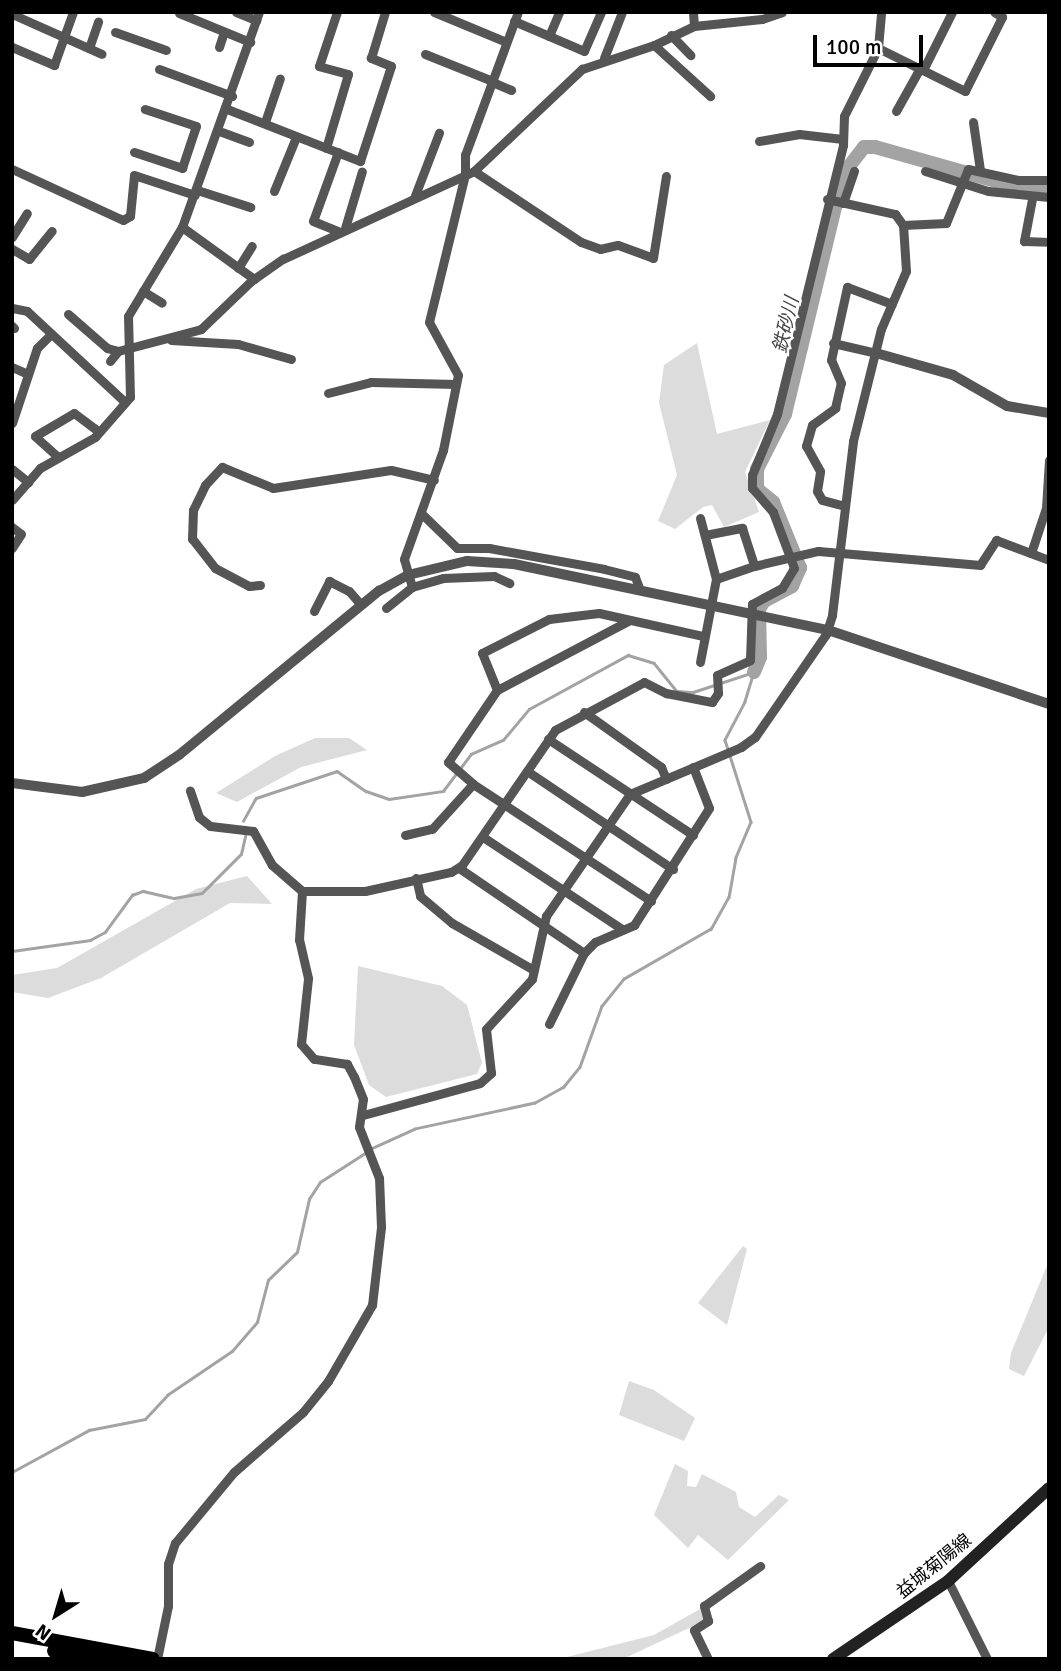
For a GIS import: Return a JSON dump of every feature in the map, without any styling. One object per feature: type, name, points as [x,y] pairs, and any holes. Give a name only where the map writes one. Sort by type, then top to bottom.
[{"type":"main road","name":"益城菊陽線","points":[[833,1659],[948,1581],[1049,1488]]},
{"type":"main road","points":[[12,1633],[155,1659]]},
{"type":"main road","points":[[12,1643],[97,1659]]},
{"type":"street","points":[[12,47],[54,65],[73,12]]},
{"type":"street","points":[[12,500],[27,482],[58,457],[99,432],[130,397],[123,350],[128,316],[182,227],[232,96],[257,16],[236,12]]},
{"type":"street","points":[[326,148],[348,74],[318,66],[337,12]]},
{"type":"street","points":[[227,108],[360,161],[391,66],[372,58],[386,12]]},
{"type":"street","points":[[434,12],[504,41]]},
{"type":"street","points":[[549,36],[559,12]]},
{"type":"street","points":[[412,587],[404,559],[423,515],[434,480],[457,384],[458,375],[429,322],[469,172],[465,155],[504,41],[516,16],[549,36],[584,51],[601,12]]},
{"type":"street","points":[[604,58],[622,12]]},
{"type":"street","points":[[693,12],[694,26]]},
{"type":"street","points":[[68,314],[107,348],[123,350],[201,329],[254,279],[342,230],[469,172],[568,79],[604,58],[654,45],[671,35],[716,17],[782,12]]},
{"type":"street","points":[[190,791],[199,817],[209,826],[253,831],[272,864],[302,891],[365,891],[458,868],[483,837],[548,739],[584,712],[644,682],[698,703],[712,702],[716,684],[750,660],[752,604],[782,588],[793,572],[791,553],[773,512],[757,497],[752,475],[777,414],[843,139],[844,116],[877,48],[881,12]]},
{"type":"street","points":[[896,111],[952,12]]},
{"type":"street","points":[[877,48],[965,91],[1002,17],[994,12]]},
{"type":"street","points":[[179,13],[250,42]]},
{"type":"street","points":[[12,14],[65,34],[102,54]]},
{"type":"street","points":[[89,48],[98,22]]},
{"type":"street","points":[[115,32],[166,50]]},
{"type":"street","points":[[219,47],[225,32]]},
{"type":"street","points":[[671,35],[690,55]]},
{"type":"street","points":[[654,45],[710,96]]},
{"type":"street","points":[[425,54],[511,90]]},
{"type":"street","points":[[159,69],[232,96]]},
{"type":"street","points":[[265,122],[280,78]]},
{"type":"street","points":[[134,152],[182,168],[196,127],[145,109]]},
{"type":"street","points":[[973,122],[980,170]]},
{"type":"street","points":[[219,131],[249,142]]},
{"type":"street","points":[[414,198],[439,132]]},
{"type":"street","points":[[759,141],[799,134],[843,139]]},
{"type":"street","points":[[274,191],[296,137]]},
{"type":"street","points":[[338,152],[313,221],[342,230]]},
{"type":"street","points":[[12,169],[123,220],[130,216],[134,175],[250,207]]},
{"type":"street","points":[[903,225],[946,223],[961,180],[968,169],[1018,180],[1049,180]]},
{"type":"street","points":[[342,230],[362,171]]},
{"type":"street","points":[[843,203],[854,171]]},
{"type":"street","points":[[925,171],[1032,199],[1049,197]]},
{"type":"street","points":[[469,172],[580,242],[600,249],[618,245],[653,258],[666,176]]},
{"type":"street","points":[[1032,199],[1024,241],[1049,242]]},
{"type":"street","points":[[363,1115],[480,1083],[491,1073],[486,1029],[531,979],[543,924],[630,794],[741,747],[755,737],[828,630],[853,441],[876,353],[906,271],[903,225],[895,214],[827,200]]},
{"type":"street","points":[[12,237],[27,213]]},
{"type":"street","points":[[182,227],[215,244],[212,252],[254,279]]},
{"type":"street","points":[[12,248],[29,259],[52,231]]},
{"type":"street","points":[[238,268],[252,246]]},
{"type":"street","points":[[845,506],[822,500],[817,491],[820,471],[806,446],[812,425],[835,408],[841,383],[831,360],[847,287],[892,304]]},
{"type":"street","points":[[143,291],[162,303]]},
{"type":"street","points":[[12,308],[27,311],[125,402]]},
{"type":"street","points":[[13,419],[37,348],[51,334]]},
{"type":"street","points":[[166,340],[238,344],[291,359]]},
{"type":"street","points":[[833,343],[953,375],[1007,406],[1049,413]]},
{"type":"street","points":[[110,361],[123,350]]},
{"type":"street","points":[[12,367],[28,374]]},
{"type":"street","points":[[328,393],[371,382],[457,384]]},
{"type":"street","points":[[58,457],[35,436],[74,413],[99,432]]},
{"type":"street","points":[[1031,553],[1046,508],[1049,460]]},
{"type":"street","points":[[260,585],[249,586],[215,568],[192,539],[193,510],[205,485],[222,467],[273,488],[391,470],[434,480]]},
{"type":"street","points":[[12,469],[27,482]]},
{"type":"street","points":[[423,515],[457,548],[489,548],[604,569],[635,577],[640,590]]},
{"type":"street","points":[[700,518],[716,579],[715,606],[704,636],[700,662]]},
{"type":"street","points":[[12,527],[21,534],[12,548]]},
{"type":"street","points":[[705,535],[742,528],[754,566]]},
{"type":"street","points":[[716,579],[807,553],[839,553],[980,565],[996,540],[1049,560]]},
{"type":"street","points":[[12,783],[82,792],[144,778],[179,755],[361,605],[408,575],[451,563],[489,562],[640,590],[828,630],[1049,704]]},
{"type":"street","points":[[386,608],[412,587],[469,577],[494,576],[509,583]]},
{"type":"street","points":[[314,611],[329,581],[349,591],[361,605]]},
{"type":"street","points":[[498,690],[482,658],[484,651],[549,619],[599,613],[704,636]]},
{"type":"street","points":[[628,621],[498,690],[448,760],[451,769],[651,901]]},
{"type":"street","points":[[584,712],[661,767],[667,779]]},
{"type":"street","points":[[548,739],[693,835]]},
{"type":"street","points":[[549,1024],[584,953],[622,929],[634,925],[673,869],[709,808],[693,767]]},
{"type":"street","points":[[527,771],[673,869]]},
{"type":"street","points":[[405,835],[432,829],[471,782]]},
{"type":"street","points":[[483,837],[622,929]]},
{"type":"street","points":[[458,868],[584,953]]},
{"type":"street","points":[[415,878],[421,896],[452,923],[532,969]]},
{"type":"street","points":[[155,1659],[168,1606],[168,1563],[179,1536],[234,1472],[303,1412],[328,1381],[372,1305],[381,1217],[379,1178],[359,1127],[363,1115],[363,1099],[347,1064],[314,1059],[301,1044],[308,978],[299,940],[302,891]]},
{"type":"street","points":[[709,1659],[694,1630],[708,1621],[704,1606],[760,1566]]},
{"type":"street","points":[[948,1581],[987,1659]]},
{"type":"shaded area","points":[[697,343],[717,434],[770,420],[745,472],[759,512],[724,527],[712,505],[703,507],[675,529],[658,521],[677,475],[659,403],[664,365]]},
{"type":"shaded area","points":[[315,738],[349,738],[367,750],[301,767],[237,802],[216,793],[275,756]]},
{"type":"shaded area","points":[[247,876],[272,904],[230,903],[101,978],[48,998],[12,992],[12,975],[57,968],[196,889]]},
{"type":"shaded area","points":[[358,966],[442,986],[467,1005],[482,1063],[477,1074],[386,1097],[369,1085],[354,1045]]},
{"type":"shaded area","points":[[743,1246],[747,1249],[727,1325],[698,1303]]},
{"type":"shaded area","points":[[1048,1263],[1049,1327],[1024,1376],[1009,1369],[1011,1353]]},
{"type":"shaded area","points":[[629,1381],[654,1390],[695,1418],[684,1441],[619,1415]]},
{"type":"shaded area","points":[[675,1464],[688,1471],[687,1486],[696,1487],[702,1474],[736,1492],[739,1507],[755,1517],[779,1495],[789,1500],[728,1560],[698,1535],[688,1548],[654,1515]]},
{"type":"shaded area","points":[[700,1609],[704,1621],[623,1659],[559,1659],[654,1635]]},
{"type":"waterway","name":"鉄砂川","points":[[754,672],[760,657],[759,609],[764,601],[792,586],[800,568],[773,502],[757,489],[757,469],[785,414],[843,174],[864,147],[875,147],[1021,188],[1049,186]]},
{"type":"waterway","points":[[243,821],[256,798],[337,771],[366,791],[389,799],[443,791],[471,754],[503,740],[529,709],[628,655],[654,663],[677,691],[693,692],[754,672],[745,702],[725,740],[751,822],[736,858],[729,897],[711,929],[624,979],[602,1006],[580,1067],[564,1087],[535,1103],[415,1129],[371,1149]]},
{"type":"waterway","points":[[12,951],[90,940],[105,932],[132,895],[143,891],[174,898],[202,893],[241,854],[245,836]]},
{"type":"waterway","points":[[12,1472],[89,1430],[145,1419],[167,1395],[232,1351],[257,1322],[268,1280],[297,1252],[309,1199],[320,1182],[365,1153]]}]
